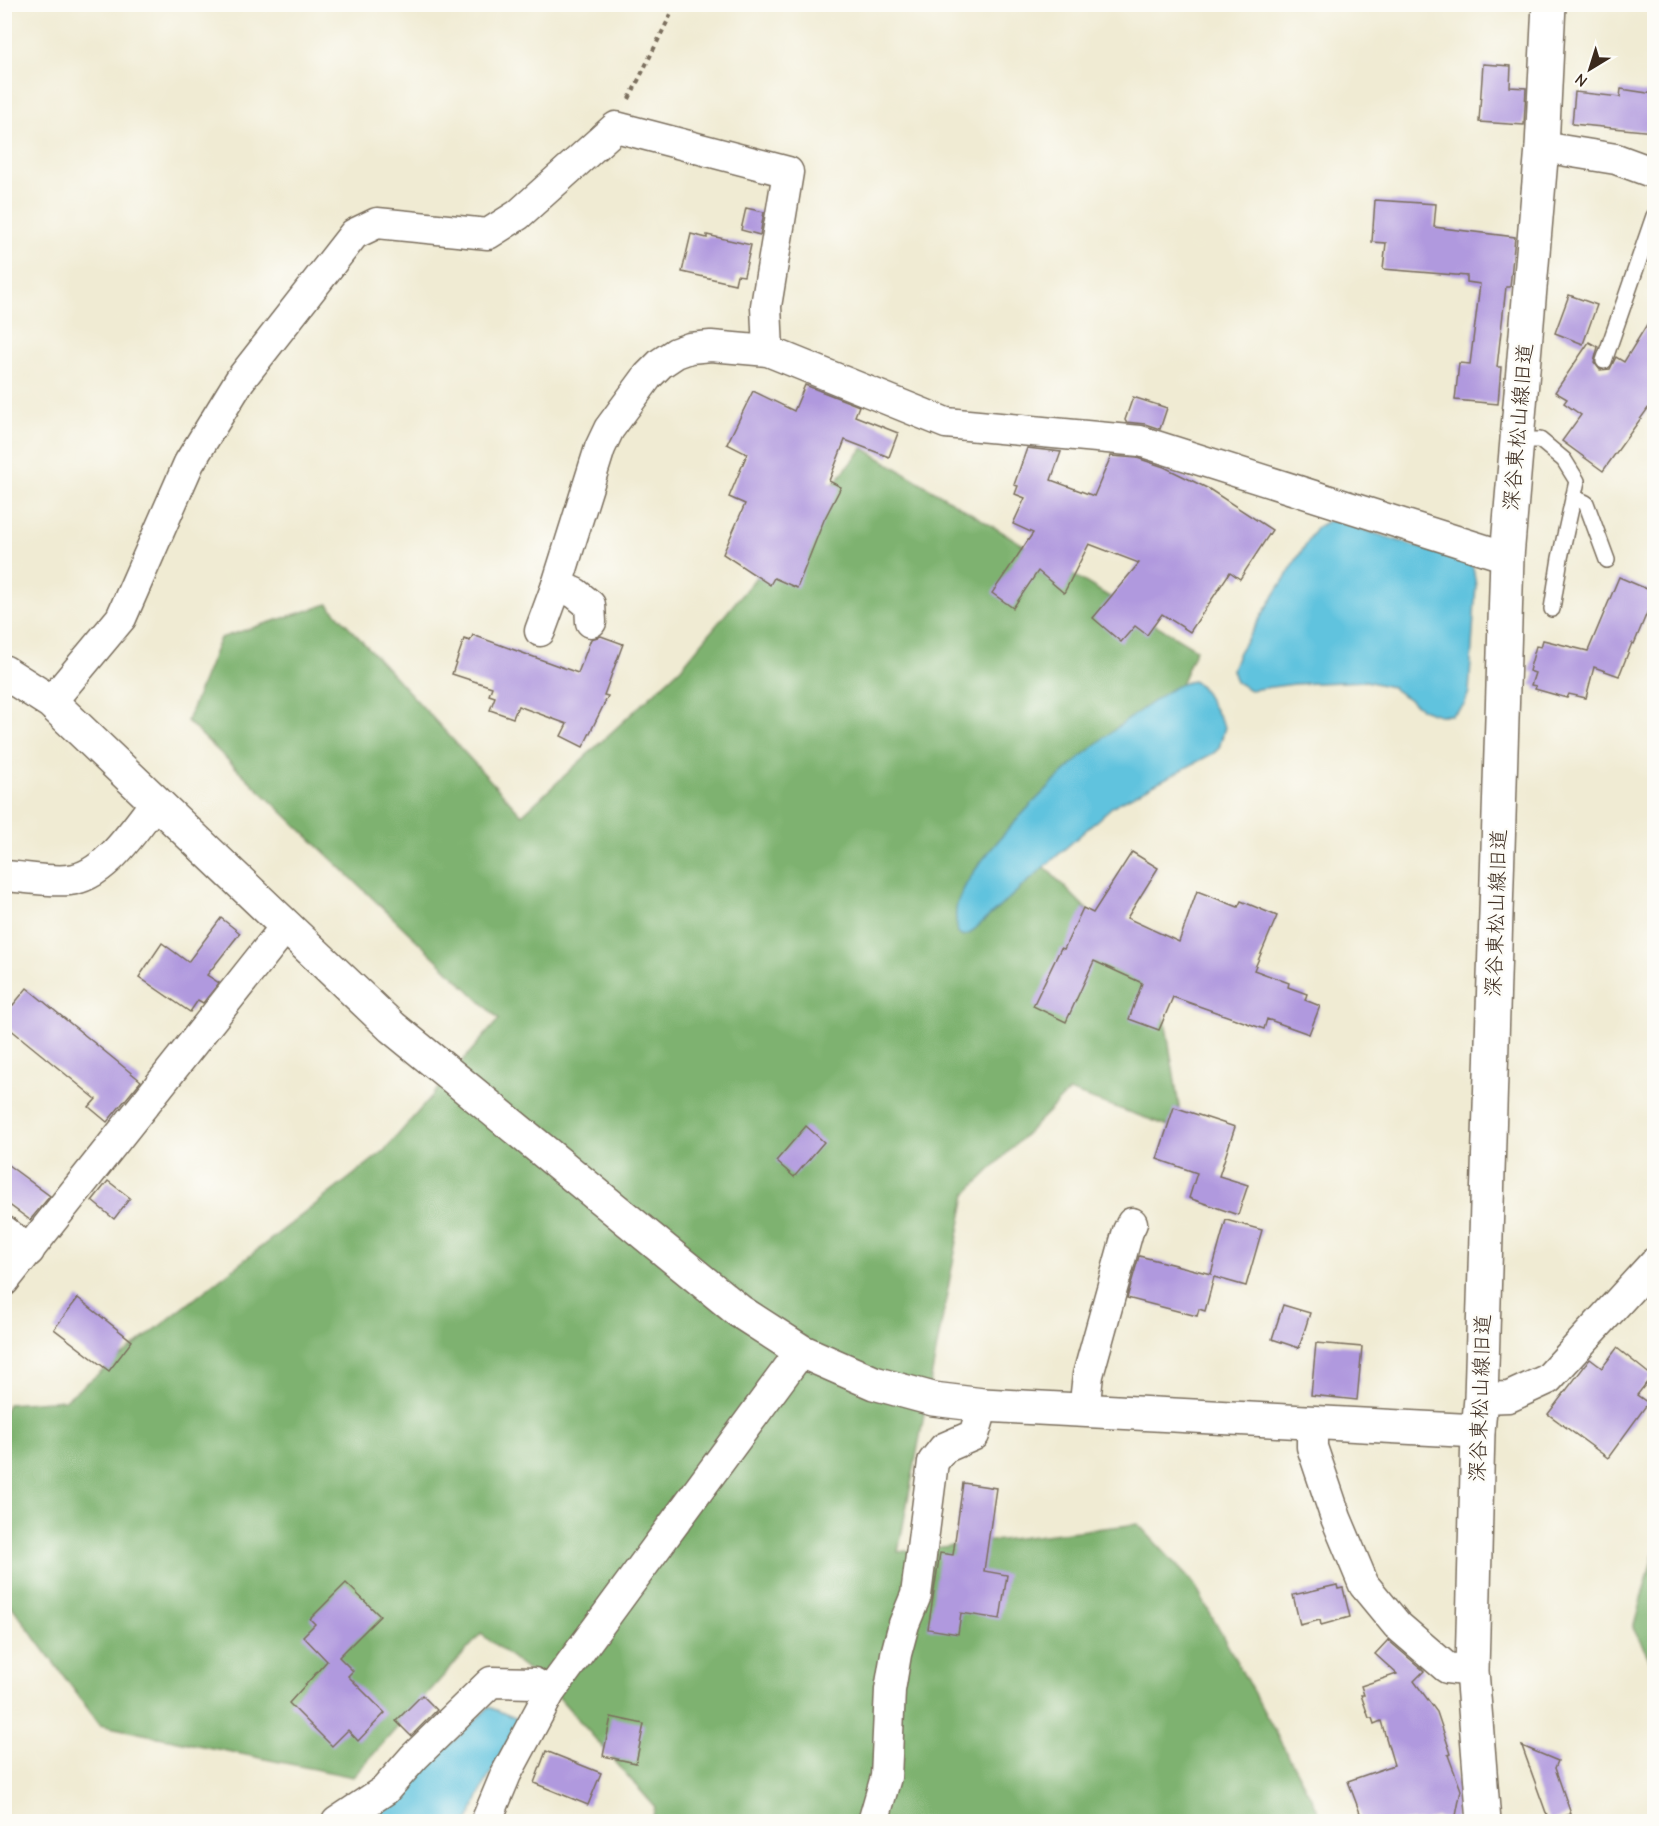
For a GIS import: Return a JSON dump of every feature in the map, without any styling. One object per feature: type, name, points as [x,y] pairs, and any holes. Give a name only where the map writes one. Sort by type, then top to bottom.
[{"type":"street","name":"深谷東松山線旧道","points":[[1484,1821],[1472,1671],[1507,557],[1542,147],[1550,4]]},
{"type":"street","points":[[51,702],[121,618],[189,464],[240,380],[354,234],[376,223],[488,234],[518,215],[616,127],[788,172],[766,306],[768,351]]},
{"type":"street","points":[[1542,147],[1616,159],[1654,173]]},
{"type":"street","points":[[540,631],[557,585],[600,448],[609,429],[648,376],[662,363],[676,353],[690,348],[711,346],[768,351],[946,423],[1140,441],[1507,557]]},
{"type":"street","points":[[557,585],[575,593],[590,605],[591,622]]},
{"type":"street","points":[[4,672],[51,702],[392,1028],[739,1311],[801,1351],[874,1383],[933,1399],[983,1405],[1478,1431]]},
{"type":"street","points":[[4,876],[70,880],[87,874],[103,865],[156,802]]},
{"type":"street","points":[[4,1281],[286,926]]},
{"type":"street","points":[[1084,1411],[1088,1375],[1132,1222]]},
{"type":"street","points":[[4,1231],[29,1251]]},
{"type":"street","points":[[1481,1398],[1509,1397],[1548,1379],[1654,1263]]},
{"type":"street","points":[[486,1821],[506,1774],[550,1692],[801,1351]]},
{"type":"street","points":[[873,1821],[886,1777],[890,1690],[899,1644],[916,1595],[933,1462],[944,1448],[974,1435],[983,1405]]},
{"type":"street","points":[[1312,1423],[1312,1448],[1336,1518],[1364,1585],[1397,1625],[1447,1668],[1472,1671]]},
{"type":"street","points":[[337,1821],[385,1790],[414,1757],[491,1682],[534,1683],[550,1692]]},
{"type":"lane","points":[[1604,361],[1654,216]]},
{"type":"lane","points":[[1516,440],[1540,440],[1564,460],[1577,481],[1560,558],[1552,609]]},
{"type":"lane","points":[[1573,497],[1586,503],[1607,560]]},
{"type":"path","points":[[616,127],[675,4]]},
{"type":"green space","points":[[863,448],[1196,649],[1156,742],[1019,841],[1159,982],[1183,1131],[1069,1091],[966,1194],[898,1552],[1138,1524],[1194,1584],[1324,1821],[652,1821],[655,1807],[549,1686],[481,1634],[353,1777],[100,1725],[5,1597],[4,1412],[8,1404],[65,1400],[384,1151],[499,1019],[187,721],[220,638],[328,604],[522,815],[681,668]]},
{"type":"green space","points":[[1654,1553],[1654,1668],[1633,1628]]},
{"type":"water","points":[[1328,521],[1337,521],[1470,564],[1473,567],[1476,585],[1469,692],[1464,705],[1451,715],[1439,715],[1424,710],[1391,687],[1366,681],[1294,684],[1250,690],[1236,682],[1232,670],[1239,652],[1316,528]]},
{"type":"water","points":[[1193,681],[1201,686],[1225,727],[1219,748],[1214,753],[1113,806],[969,934],[963,936],[958,933],[956,909],[958,901],[981,861],[1011,826],[1042,793],[1091,748],[1168,691]]},
{"type":"water","points":[[489,1707],[520,1720],[482,1789],[469,1821],[363,1822],[386,1807]]},
{"type":"building","points":[[1483,64],[1511,66],[1510,87],[1526,88],[1524,125],[1479,122]]},
{"type":"building","points":[[1621,89],[1654,94],[1654,132],[1572,124],[1575,92],[1620,97]]},
{"type":"building","points":[[1375,200],[1436,204],[1434,227],[1515,237],[1510,287],[1506,287],[1497,367],[1501,367],[1498,404],[1455,400],[1459,363],[1470,364],[1480,284],[1467,282],[1467,276],[1383,269],[1386,243],[1372,242]]},
{"type":"building","points":[[746,208],[764,212],[760,235],[741,230]]},
{"type":"building","points":[[691,234],[707,238],[707,235],[751,245],[744,276],[737,275],[735,284],[682,272]]},
{"type":"building","points":[[1569,295],[1597,305],[1583,344],[1555,333]]},
{"type":"building","points":[[1654,313],[1654,400],[1603,471],[1562,441],[1581,415],[1564,403],[1567,399],[1555,392],[1589,342],[1598,347],[1594,362],[1600,370],[1610,369],[1616,357],[1624,362]]},
{"type":"building","points":[[805,385],[859,406],[855,416],[898,433],[889,457],[845,440],[829,481],[841,487],[824,520],[797,588],[774,578],[770,585],[723,554],[745,504],[729,497],[747,454],[727,444],[753,391],[794,411]]},
{"type":"building","points":[[1133,397],[1167,408],[1160,429],[1145,424],[1126,422]]},
{"type":"building","points":[[1027,448],[1061,452],[1051,480],[1094,496],[1111,456],[1137,458],[1164,467],[1209,489],[1272,530],[1240,579],[1230,572],[1190,632],[1162,614],[1147,635],[1135,626],[1121,642],[1093,618],[1139,563],[1089,544],[1064,593],[1038,571],[1013,608],[992,593],[1033,533],[1013,524],[1025,498],[1015,494],[1018,486],[1014,485]]},
{"type":"building","points":[[1619,577],[1654,592],[1654,596],[1619,676],[1594,667],[1586,698],[1569,694],[1567,698],[1535,689],[1536,686],[1531,685],[1535,673],[1529,671],[1536,646],[1541,647],[1543,640],[1588,651]]},
{"type":"building","points":[[473,635],[578,673],[591,639],[601,636],[623,644],[604,695],[608,696],[583,747],[561,736],[567,724],[518,706],[513,718],[490,710],[495,697],[489,695],[492,687],[452,674],[464,639],[470,641]]},
{"type":"building","points":[[1132,852],[1158,868],[1127,918],[1179,942],[1197,891],[1238,907],[1241,901],[1277,916],[1254,970],[1289,983],[1288,987],[1307,994],[1305,1000],[1320,1006],[1309,1034],[1267,1019],[1264,1029],[1173,997],[1159,1030],[1129,1019],[1142,983],[1094,961],[1066,1022],[1033,1006],[1083,908],[1093,913]]},
{"type":"building","points":[[221,918],[240,933],[207,975],[219,983],[203,1003],[198,1000],[190,1012],[139,977],[162,943],[188,962]]},
{"type":"building","points":[[27,988],[141,1081],[107,1122],[89,1107],[96,1099],[4,1024],[4,1016]]},
{"type":"building","points":[[1174,1107],[1235,1127],[1219,1176],[1248,1185],[1238,1215],[1189,1198],[1197,1173],[1157,1159]]},
{"type":"building","points":[[806,1126],[824,1142],[794,1177],[776,1161]]},
{"type":"building","points":[[4,1162],[50,1196],[30,1220],[4,1201]]},
{"type":"building","points":[[108,1181],[130,1198],[114,1219],[92,1201]]},
{"type":"building","points":[[1226,1220],[1262,1230],[1246,1286],[1214,1277],[1205,1311],[1199,1309],[1197,1316],[1127,1298],[1139,1256],[1211,1274]]},
{"type":"building","points":[[78,1298],[132,1341],[109,1371],[54,1329]]},
{"type":"building","points":[[1283,1305],[1310,1313],[1299,1348],[1272,1339]]},
{"type":"building","points":[[1316,1343],[1362,1347],[1357,1400],[1311,1395]]},
{"type":"building","points":[[1617,1348],[1652,1376],[1637,1395],[1648,1403],[1608,1458],[1548,1414],[1590,1359],[1602,1368]]},
{"type":"building","points":[[963,1483],[996,1488],[984,1571],[1007,1575],[1000,1619],[961,1613],[958,1634],[928,1629],[940,1553],[953,1555]]},
{"type":"building","points":[[346,1583],[380,1616],[339,1657],[353,1671],[348,1676],[385,1713],[358,1741],[348,1730],[332,1746],[289,1703],[327,1661],[303,1636],[315,1624],[310,1619]]},
{"type":"building","points":[[1337,1585],[1338,1589],[1343,1588],[1350,1617],[1321,1625],[1320,1620],[1300,1625],[1293,1595]]},
{"type":"building","points":[[1388,1640],[1424,1671],[1414,1681],[1437,1712],[1451,1754],[1448,1755],[1461,1790],[1455,1821],[1436,1817],[1425,1821],[1363,1821],[1348,1781],[1394,1765],[1381,1721],[1374,1724],[1372,1718],[1369,1718],[1361,1695],[1364,1695],[1361,1686],[1397,1674],[1375,1654]]},
{"type":"building","points":[[422,1695],[437,1710],[411,1736],[396,1721]]},
{"type":"building","points":[[611,1717],[644,1724],[636,1763],[603,1756]]},
{"type":"building","points":[[1522,1746],[1558,1761],[1555,1768],[1571,1814],[1549,1821]]},
{"type":"building","points":[[546,1751],[601,1773],[588,1805],[534,1783]]}]
